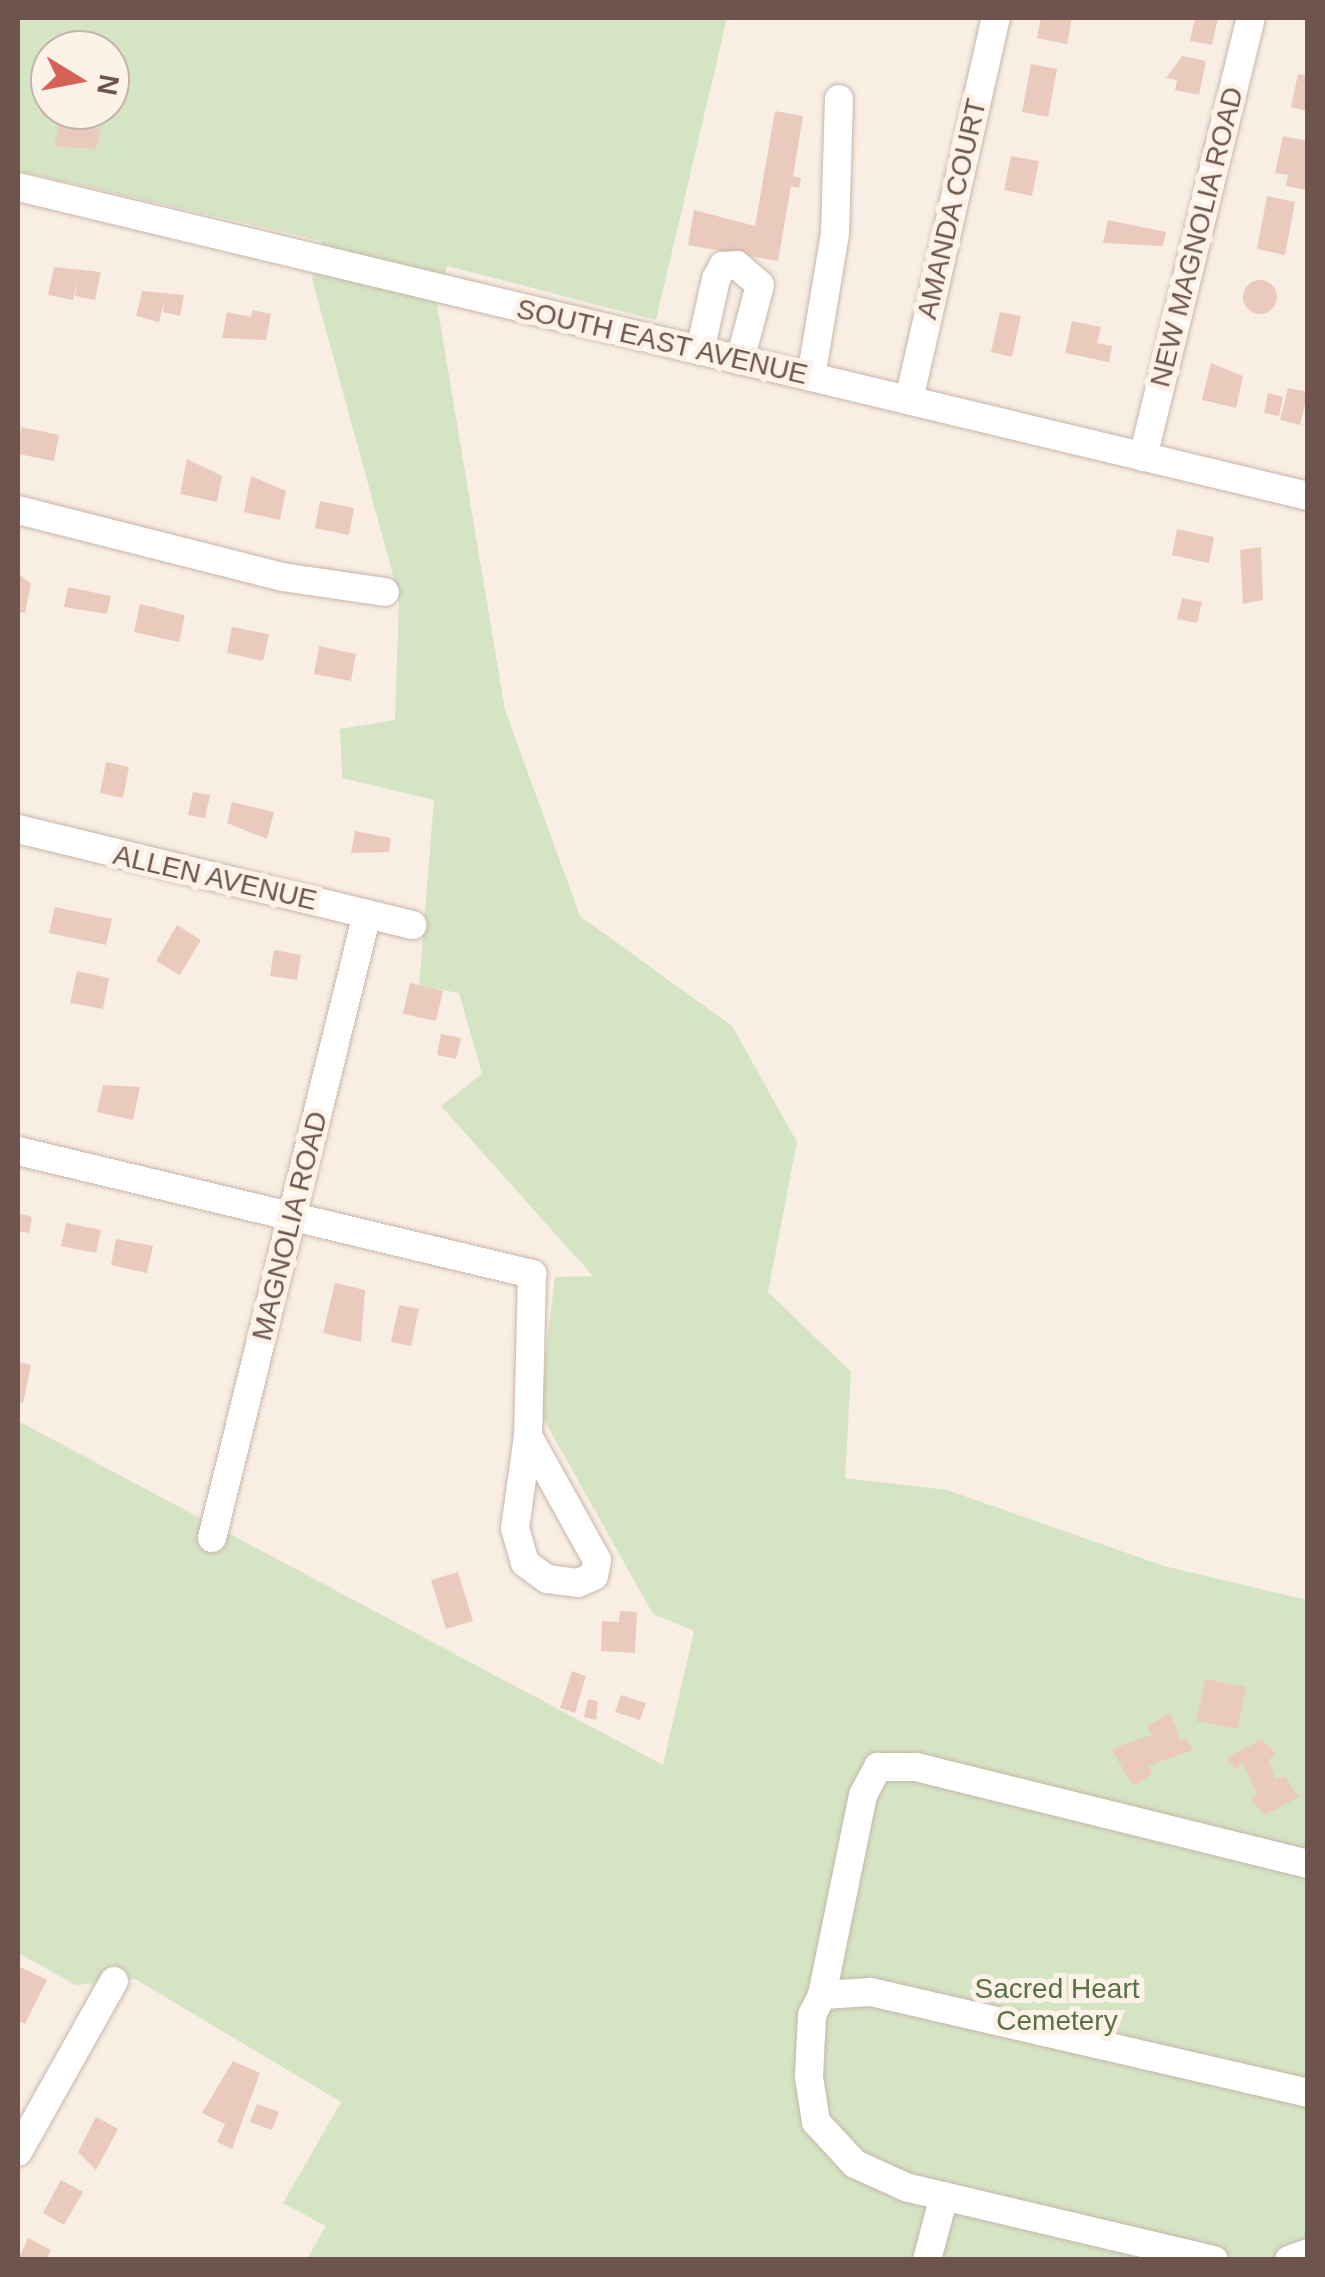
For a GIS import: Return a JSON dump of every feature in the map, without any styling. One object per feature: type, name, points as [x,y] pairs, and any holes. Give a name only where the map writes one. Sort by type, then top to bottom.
[{"type":"street","name":"AMANDA COURT","points":[[909,400],[996,18]]},
{"type":"street","name":"NEW MAGNOLIA ROAD","points":[[1143,456],[1251,18]]},
{"type":"street","points":[[811,377],[835,234],[839,99]]},
{"type":"street","name":"SOUTH EAST AVENUE","points":[[18,187],[1308,496]]},
{"type":"street","points":[[700,351],[716,279],[723,266],[737,265],[760,285],[740,360]]},
{"type":"street","points":[[18,510],[250,568],[385,592]]},
{"type":"street","name":"ALLEN AVENUE","points":[[18,829],[413,925]]},
{"type":"street","name":"MAGNOLIA ROAD","points":[[212,1538],[367,914]]},
{"type":"street","points":[[18,1151],[532,1274],[528,1436],[515,1528],[526,1563],[547,1580],[578,1584],[594,1576],[592,1545],[528,1436]]},
{"type":"street","points":[[1214,2260],[944,2196],[855,2164],[816,2122],[808,2077],[812,2015],[822,1995],[863,1795],[878,1766],[916,1767],[1306,1861]]},
{"type":"street","points":[[18,2152],[114,1981]]},
{"type":"street","points":[[822,1995],[870,1992],[1308,2093]]},
{"type":"street","points":[[927,2260],[944,2196]]},
{"type":"street","points":[[1289,2260],[1308,2253]]},
{"type":"green space","name":"Sacred Heart Cemetery","points":[[18,18],[727,18],[656,320],[447,266],[437,304],[505,710],[580,916],[732,1026],[797,1142],[768,1292],[851,1372],[845,1478],[947,1490],[1164,1566],[1307,1600],[1307,2259],[307,2259],[326,2226],[283,2203],[341,2102],[135,1979],[76,1985],[18,1953],[18,1421],[663,1765],[694,1631],[653,1614],[539,1411],[555,1277],[593,1276],[441,1106],[482,1074],[459,993],[419,986],[434,800],[342,778],[340,729],[395,720],[399,597],[312,279],[322,241],[18,171]]},
{"type":"building","points":[[1041,18],[1072,18],[1067,44],[1037,38]]},
{"type":"building","points":[[1195,18],[1218,18],[1212,45],[1190,41]]},
{"type":"building","points":[[1182,56],[1206,61],[1199,95],[1175,90],[1177,80],[1166,78]]},
{"type":"building","points":[[1031,64],[1057,69],[1048,117],[1022,112]]},
{"type":"building","points":[[1298,74],[1308,76],[1308,111],[1291,107]]},
{"type":"building","points":[[775,111],[803,116],[793,176],[801,178],[799,188],[791,186],[778,261],[688,245],[694,210],[755,226]]},
{"type":"building","points":[[58,130],[101,130],[96,149],[54,146]]},
{"type":"building","points":[[1283,136],[1308,141],[1306,190],[1286,186],[1288,175],[1275,173]]},
{"type":"building","points":[[1011,156],[1039,161],[1032,196],[1004,190]]},
{"type":"building","points":[[1267,196],[1295,202],[1285,255],[1257,249]]},
{"type":"building","points":[[1108,220],[1166,232],[1163,246],[1103,243]]},
{"type":"building","points":[[54,267],[101,272],[95,300],[75,296],[77,280],[73,300],[48,295]]},
{"type":"building","points":[[1260,280],[1272,285],[1277,297],[1272,309],[1260,314],[1248,309],[1243,297],[1248,285]]},
{"type":"building","points":[[142,291],[184,295],[180,316],[163,312],[164,301],[159,322],[136,316]]},
{"type":"building","points":[[252,310],[271,314],[266,340],[222,338],[227,312],[251,317]]},
{"type":"building","points":[[1000,312],[1021,316],[1012,357],[991,352]]},
{"type":"building","points":[[1072,321],[1101,327],[1097,343],[1112,346],[1109,362],[1065,353]]},
{"type":"building","points":[[1211,363],[1243,376],[1236,408],[1202,400]]},
{"type":"building","points":[[1288,388],[1308,392],[1300,425],[1280,420]]},
{"type":"building","points":[[1268,393],[1283,397],[1279,416],[1264,413]]},
{"type":"building","points":[[21,427],[59,435],[54,461],[18,454]]},
{"type":"building","points":[[187,459],[222,476],[217,502],[180,494]]},
{"type":"building","points":[[251,476],[286,491],[280,520],[244,512]]},
{"type":"building","points":[[320,501],[354,508],[349,535],[315,528]]},
{"type":"building","points":[[1177,529],[1214,537],[1209,563],[1172,555]]},
{"type":"building","points":[[1261,547],[1263,600],[1243,604],[1240,550]]},
{"type":"building","points":[[18,573],[31,584],[25,613],[18,612]]},
{"type":"building","points":[[68,587],[111,596],[107,614],[64,607]]},
{"type":"building","points":[[1182,598],[1202,602],[1197,623],[1177,619]]},
{"type":"building","points":[[140,604],[185,615],[179,642],[134,632]]},
{"type":"building","points":[[232,627],[269,634],[263,661],[227,653]]},
{"type":"building","points":[[319,646],[356,654],[351,681],[314,674]]},
{"type":"building","points":[[106,762],[129,767],[123,798],[100,793]]},
{"type":"building","points":[[193,792],[210,795],[205,818],[188,815]]},
{"type":"building","points":[[232,802],[274,812],[267,839],[227,823]]},
{"type":"building","points":[[355,831],[391,838],[389,852],[351,853]]},
{"type":"building","points":[[55,907],[112,919],[106,945],[49,933]]},
{"type":"building","points":[[177,925],[201,940],[180,975],[156,961]]},
{"type":"building","points":[[274,950],[301,955],[297,980],[270,976]]},
{"type":"building","points":[[77,971],[109,978],[103,1009],[70,1003]]},
{"type":"building","points":[[410,983],[443,991],[436,1021],[403,1014]]},
{"type":"building","points":[[441,1034],[461,1038],[456,1059],[437,1055]]},
{"type":"building","points":[[103,1085],[140,1087],[133,1120],[97,1112]]},
{"type":"building","points":[[18,1213],[32,1217],[29,1233],[18,1231]]},
{"type":"building","points":[[66,1223],[101,1230],[96,1253],[61,1246]]},
{"type":"building","points":[[116,1239],[153,1246],[147,1273],[111,1265]]},
{"type":"building","points":[[335,1283],[365,1290],[361,1342],[323,1333]]},
{"type":"building","points":[[399,1305],[419,1309],[411,1346],[391,1342]]},
{"type":"building","points":[[18,1362],[31,1365],[23,1403],[18,1402]]},
{"type":"building","points":[[458,1572],[473,1621],[446,1629],[431,1580]]},
{"type":"building","points":[[620,1611],[637,1612],[635,1653],[601,1651],[602,1621],[619,1622]]},
{"type":"building","points":[[572,1671],[586,1676],[575,1713],[560,1708]]},
{"type":"building","points":[[1205,1679],[1246,1687],[1238,1729],[1196,1721]]},
{"type":"building","points":[[621,1695],[646,1703],[640,1720],[615,1712]]},
{"type":"building","points":[[588,1699],[598,1701],[596,1720],[584,1717]]},
{"type":"building","points":[[1171,1713],[1180,1741],[1186,1738],[1193,1750],[1148,1766],[1153,1774],[1133,1786],[1111,1749],[1152,1735],[1147,1726]]},
{"type":"building","points":[[1262,1739],[1276,1754],[1269,1760],[1275,1779],[1285,1776],[1299,1797],[1264,1815],[1251,1800],[1257,1794],[1243,1763],[1236,1770],[1226,1758]]},
{"type":"building","points":[[18,1966],[47,1980],[25,2024],[18,2021]]},
{"type":"building","points":[[233,2061],[260,2073],[232,2149],[217,2142],[225,2124],[202,2113]]},
{"type":"building","points":[[257,2104],[279,2112],[272,2130],[250,2122]]},
{"type":"building","points":[[96,2117],[118,2129],[96,2170],[78,2152]]},
{"type":"building","points":[[61,2180],[83,2192],[64,2225],[43,2213]]},
{"type":"building","points":[[28,2238],[51,2250],[46,2260],[18,2260]]}]
